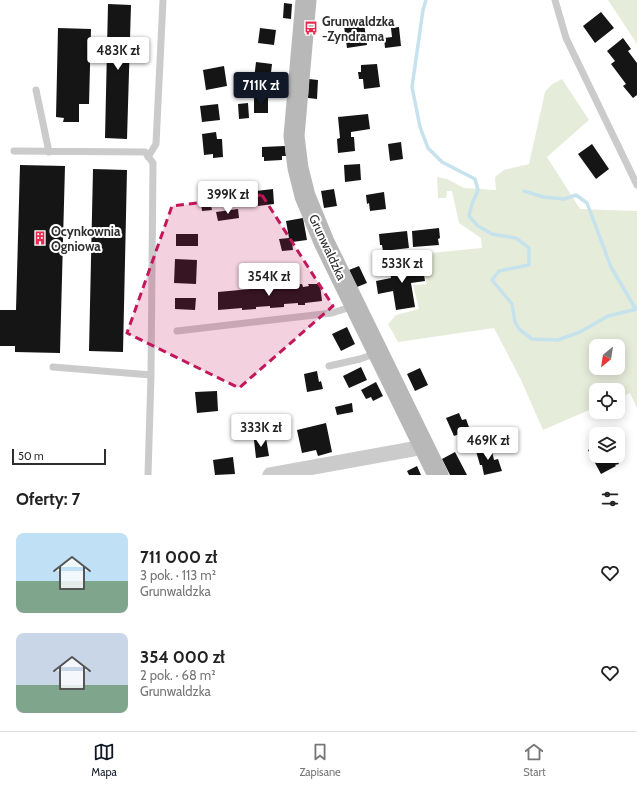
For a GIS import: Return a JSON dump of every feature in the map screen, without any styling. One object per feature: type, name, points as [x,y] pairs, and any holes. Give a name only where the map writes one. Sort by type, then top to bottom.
[{"type":"street","name":"Grunwaldzka","points":[[306,0],[294,136],[298,168],[305,196],[313,217],[438,475]]},
{"type":"street","points":[[270,475],[424,447]]},
{"type":"lane","points":[[148,157],[156,144],[163,0]]},
{"type":"lane","points":[[555,0],[566,38],[637,185]]},
{"type":"lane","points":[[36,90],[49,152]]},
{"type":"lane","points":[[14,151],[145,152],[153,163],[148,475]]},
{"type":"lane","points":[[177,331],[332,313],[356,306]]},
{"type":"lane","points":[[329,366],[379,353]]},
{"type":"lane","points":[[53,367],[150,375]]},
{"type":"highlighted area","points":[[262,195],[333,306],[239,388],[127,333],[172,206]]},
{"type":"green space","points":[[608,0],[637,0],[637,44]]},
{"type":"green space","points":[[562,79],[589,120],[547,157],[580,209],[637,211],[637,408],[630,393],[625,395],[625,383],[589,383],[589,410],[543,430],[521,380],[494,328],[398,342],[388,324],[396,315],[419,309],[413,285],[427,284],[420,254],[482,248],[481,238],[459,223],[452,191],[447,191],[446,198],[438,198],[437,177],[447,179],[464,188],[496,190],[495,177],[504,170],[529,164],[545,92],[551,85]]},
{"type":"building","points":[[284,3],[292,4],[291,19],[283,18]]},
{"type":"building","points":[[108,4],[131,5],[127,139],[105,138]]},
{"type":"building","points":[[601,12],[614,28],[595,43],[583,26]]},
{"type":"building","points":[[364,23],[367,45],[347,48],[344,26]]},
{"type":"building","points":[[399,27],[401,46],[385,48],[384,38],[392,37],[391,28]]},
{"type":"building","points":[[58,28],[91,29],[89,104],[79,104],[79,122],[63,122],[64,118],[56,117]]},
{"type":"building","points":[[260,28],[276,30],[274,45],[258,43]]},
{"type":"building","points":[[623,38],[631,49],[628,51],[637,63],[637,95],[633,98],[623,86],[626,84],[611,64],[615,61],[607,51]]},
{"type":"building","points":[[256,62],[272,64],[270,81],[254,79]]},
{"type":"building","points":[[377,64],[380,87],[364,89],[363,79],[359,79],[358,72],[361,72],[361,65]]},
{"type":"building","points":[[224,66],[227,86],[206,90],[203,70]]},
{"type":"building","points":[[309,79],[318,80],[317,99],[308,98]]},
{"type":"building","points":[[254,98],[268,98],[268,113],[254,113]]},
{"type":"building","points":[[248,103],[249,118],[239,119],[238,104]]},
{"type":"building","points":[[218,104],[220,120],[202,122],[200,106]]},
{"type":"building","points":[[368,114],[370,129],[351,132],[351,137],[354,137],[355,151],[338,153],[337,139],[340,138],[338,117]]},
{"type":"building","points":[[216,132],[217,139],[222,139],[223,157],[213,158],[213,154],[204,155],[202,134]]},
{"type":"building","points":[[401,142],[403,159],[390,161],[388,144]]},
{"type":"building","points":[[592,144],[609,169],[596,179],[578,154]]},
{"type":"building","points":[[285,146],[286,156],[282,156],[282,160],[264,161],[264,157],[262,157],[262,147]]},
{"type":"building","points":[[360,164],[361,180],[345,182],[344,165]]},
{"type":"building","name":"Ocynkownia Ogniowa","points":[[20,165],[65,166],[60,353],[15,352],[15,346],[0,346],[0,310],[16,310]]},
{"type":"building","points":[[93,169],[127,170],[123,352],[89,351]]},
{"type":"building","points":[[220,181],[223,204],[211,206],[212,210],[202,211],[199,183]]},
{"type":"building","points":[[273,189],[274,204],[258,206],[256,191]]},
{"type":"building","points":[[334,189],[337,206],[324,208],[321,191]]},
{"type":"building","points":[[384,192],[386,209],[370,211],[369,203],[367,204],[366,195]]},
{"type":"building","points":[[238,209],[239,218],[218,221],[216,212]]},
{"type":"building","points":[[303,218],[307,240],[292,242],[293,250],[282,251],[279,239],[289,238],[286,221]]},
{"type":"building","points":[[439,228],[439,245],[413,247],[412,231]]},
{"type":"building","points":[[407,231],[409,248],[383,251],[382,245],[380,245],[379,234]]},
{"type":"building","points":[[176,234],[198,234],[198,246],[176,246]]},
{"type":"building","points":[[175,259],[197,260],[196,284],[174,283]]},
{"type":"building","points":[[422,262],[425,281],[411,283],[415,307],[396,310],[393,291],[378,294],[376,281],[391,278],[389,267]]},
{"type":"building","points":[[359,266],[367,283],[357,287],[349,270]]},
{"type":"building","points":[[302,284],[303,287],[309,286],[308,284],[320,284],[322,301],[305,303],[305,305],[298,305],[298,303],[284,304],[284,307],[270,308],[270,306],[256,307],[256,309],[242,310],[242,308],[218,310],[218,292]]},
{"type":"building","points":[[175,298],[196,298],[195,310],[175,309]]},
{"type":"building","points":[[347,327],[355,344],[341,351],[332,334]]},
{"type":"building","points":[[361,367],[367,380],[349,388],[343,376]]},
{"type":"building","points":[[420,368],[428,385],[415,391],[407,374]]},
{"type":"building","points":[[317,371],[319,382],[321,381],[323,389],[307,392],[304,374]]},
{"type":"building","points":[[376,382],[383,396],[373,401],[371,397],[366,399],[361,390]]},
{"type":"building","points":[[217,391],[218,411],[197,413],[195,392]]},
{"type":"building","points":[[352,403],[353,412],[337,415],[335,407]]},
{"type":"building","points":[[459,413],[462,420],[466,419],[470,430],[454,436],[446,418]]},
{"type":"building","points":[[326,423],[332,452],[318,456],[316,450],[302,453],[297,430]]},
{"type":"building","points":[[266,438],[269,456],[256,458],[254,440]]},
{"type":"building","points":[[491,447],[494,460],[498,459],[502,471],[484,475],[482,465],[480,465],[476,451]]},
{"type":"building","points":[[455,452],[467,475],[450,475],[442,459]]},
{"type":"building","points":[[233,457],[235,474],[215,475],[213,460]]},
{"type":"building","points":[[595,463],[618,463],[615,465],[616,466],[601,474]]},
{"type":"building","points":[[417,466],[421,475],[409,475],[407,471]]},
{"type":"waterway","points":[[426,0],[423,10],[412,87],[420,127],[428,148],[442,162],[475,179],[478,190],[469,216],[478,226],[492,234],[516,238],[529,248],[529,265],[499,271],[492,280],[512,304],[515,322],[519,329],[532,339],[558,340],[580,332],[608,316],[637,309]]},
{"type":"waterway","points":[[524,191],[543,197],[564,199],[576,195],[587,203],[611,267],[635,308]]},
{"type":"place","name":"Grunwaldzka -Zyndrama","points":[[311,28]]},
{"type":"place","name":"Ocynkownia Ogniowa","points":[[40,238]]}]
